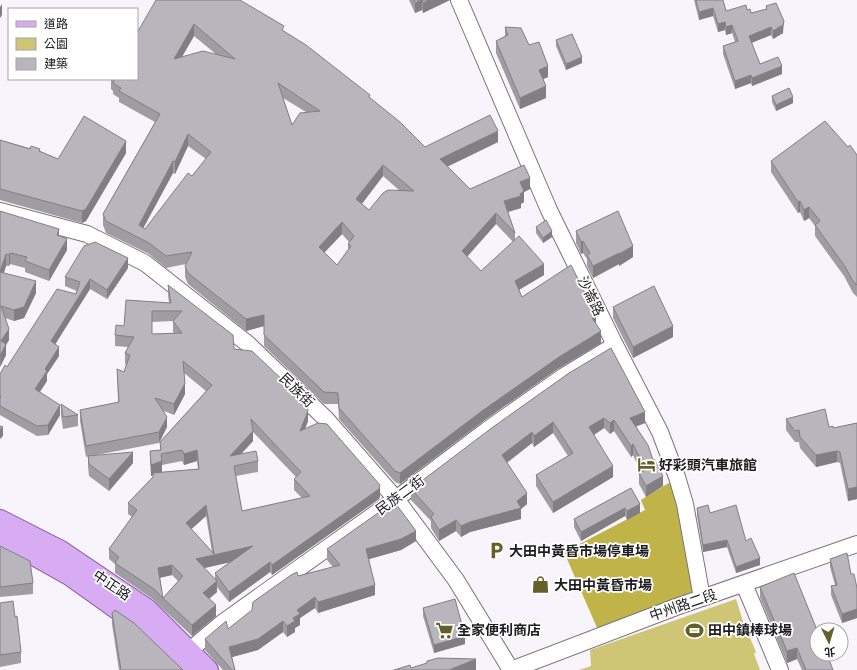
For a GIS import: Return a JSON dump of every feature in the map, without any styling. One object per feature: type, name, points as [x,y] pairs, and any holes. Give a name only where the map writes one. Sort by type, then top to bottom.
[{"type":"main road","name":"中正路","points":[[0,520],[61,551],[147,609],[190,650],[208,670]]},
{"type":"main road","name":"中正路","points":[[0,536],[71,576],[141,626],[188,670]]},
{"type":"street","name":"沙崙路","points":[[459,0],[549,210],[614,345],[660,432],[677,477],[685,504],[702,598]]},
{"type":"street","name":"民族街","points":[[0,210],[87,234],[145,263],[172,282],[248,344],[326,419],[396,499],[456,580],[511,670]]},
{"type":"street","name":"民族二街","points":[[190,650],[222,623],[396,499],[557,380],[614,345]]},
{"type":"street","name":"中州路二段","points":[[511,670],[702,598],[857,544]]},
{"type":"street","points":[[744,584],[780,670]]},
{"type":"green space","name":"田中鎮棒球場","points":[[736,599],[743,621],[756,652],[754,654],[760,670],[579,670],[591,666],[590,650]]},
{"type":"shaded area","points":[[672,481],[695,591],[598,630],[564,552],[645,510],[641,500]]},
{"type":"building","points":[[156,0],[240,0],[284,26],[282,30],[306,45],[370,95],[369,97],[400,122],[425,147],[490,115],[498,131],[440,159],[470,189],[524,165],[530,178],[520,182],[524,191],[520,194],[521,196],[504,201],[515,233],[496,213],[462,251],[481,271],[519,236],[544,264],[515,281],[522,297],[571,265],[596,315],[592,318],[601,331],[559,357],[482,411],[400,473],[395,471],[339,408],[338,393],[324,392],[264,335],[264,315],[246,319],[188,273],[185,266],[192,252],[166,256],[149,243],[106,221],[103,214],[160,114],[119,91],[121,88],[113,83],[114,80],[138,80],[138,31]],"holes":[[[194,24],[235,59],[203,51],[174,59]],[[278,83],[320,111],[300,113],[292,125]],[[188,134],[211,152],[192,176],[188,173],[145,229],[139,225],[173,161],[175,162]],[[383,165],[414,191],[388,190],[383,193],[369,210],[356,199]],[[342,222],[354,236],[348,244],[351,246],[337,265],[319,247]]]},
{"type":"building","points":[[414,0],[422,0],[415,3]]},
{"type":"building","points":[[422,0],[429,0],[423,3]]},
{"type":"building","points":[[696,0],[723,0],[726,11],[746,5],[747,10],[750,9],[751,13],[767,9],[766,6],[776,3],[784,21],[783,25],[773,31],[771,27],[749,36],[760,64],[778,57],[782,66],[752,78],[751,75],[735,81],[723,46],[738,41],[732,25],[726,27],[725,22],[718,24],[713,8],[699,12]]},
{"type":"building","points":[[505,27],[521,28],[529,45],[539,42],[548,66],[539,70],[546,86],[520,98],[496,41],[508,35]]},
{"type":"building","points":[[572,34],[582,57],[566,64],[556,40]]},
{"type":"building","points":[[789,88],[793,97],[776,105],[772,96]]},
{"type":"building","points":[[84,116],[126,141],[86,209],[82,211],[0,189],[0,140],[30,149],[31,146],[40,149],[39,151],[58,159]]},
{"type":"building","points":[[825,121],[848,147],[850,145],[857,155],[857,285],[815,225],[820,221],[809,207],[804,210],[800,201],[798,202],[771,161]]},
{"type":"building","points":[[0,211],[59,229],[57,235],[67,239],[49,270],[25,261],[27,257],[10,253],[9,255],[6,254],[0,272]]},
{"type":"building","points":[[618,211],[633,246],[593,266],[587,255],[590,253],[583,241],[581,242],[576,231]]},
{"type":"building","points":[[546,220],[552,231],[543,238],[536,227]]},
{"type":"building","points":[[95,242],[128,258],[107,290],[90,279],[51,341],[59,347],[45,369],[47,371],[35,389],[60,405],[48,425],[37,426],[0,406],[0,374],[5,365],[7,367],[57,289],[76,294],[80,282],[65,277],[84,246]]},
{"type":"building","points":[[0,272],[36,281],[24,307],[14,310],[1,306],[9,329],[1,341],[6,344],[0,356]]},
{"type":"building","points":[[168,285],[233,335],[234,349],[252,351],[307,403],[308,411],[300,431],[318,423],[327,424],[380,485],[379,489],[272,565],[270,562],[229,592],[215,573],[253,546],[196,559],[217,581],[203,593],[216,605],[192,625],[163,598],[154,589],[115,563],[119,557],[109,549],[137,510],[128,503],[153,477],[153,473],[199,469],[197,450],[184,454],[182,450],[161,454],[162,461],[151,465],[150,451],[161,450],[160,442],[212,385],[183,361],[185,383],[174,404],[155,398],[167,417],[159,432],[86,446],[80,410],[119,402],[117,369],[124,372],[130,355],[125,353],[134,337],[115,335],[116,325],[124,326],[126,300],[171,303]],"holes":[[[152,311],[182,311],[173,321],[182,333],[152,334]],[[251,419],[301,472],[294,479],[310,496],[242,511],[234,466],[258,461],[256,451],[230,456],[253,431]],[[206,505],[214,554],[186,523]],[[172,565],[183,576],[163,598],[158,568]]]},
{"type":"building","points":[[654,286],[673,326],[633,347],[613,307]]},
{"type":"building","points":[[611,348],[645,412],[630,418],[648,445],[653,460],[654,459],[663,476],[646,486],[639,473],[646,470],[633,444],[631,446],[614,420],[610,423],[604,418],[589,427],[613,466],[553,502],[536,475],[573,453],[553,422],[534,436],[532,432],[502,455],[527,493],[517,501],[521,508],[470,522],[461,526],[456,520],[439,530],[431,517],[434,514],[411,489],[493,427],[569,373]]},
{"type":"building","points":[[61,404],[78,415],[63,417]]},
{"type":"building","points":[[825,409],[829,427],[833,426],[833,428],[857,423],[857,487],[848,489],[840,452],[837,451],[816,455],[800,437],[799,430],[795,431],[786,419]]},
{"type":"building","points":[[133,452],[109,479],[89,464],[88,456]]},
{"type":"building","points":[[631,488],[640,504],[627,511],[625,508],[581,532],[574,519]]},
{"type":"building","points":[[392,503],[396,504],[416,531],[401,539],[366,549],[375,585],[318,602],[315,597],[297,610],[300,614],[293,618],[295,621],[287,626],[283,621],[258,639],[229,647],[235,670],[232,670],[205,639],[226,621],[228,629],[252,610],[253,602],[291,575],[297,572],[298,576],[340,565],[327,549]]},
{"type":"building","points":[[708,505],[710,513],[736,505],[746,541],[751,538],[760,558],[736,567],[727,540],[703,545],[697,508]]},
{"type":"building","points":[[0,546],[30,561],[33,583],[0,587]]},
{"type":"building","points":[[847,553],[851,574],[854,574],[857,588],[857,609],[842,614],[831,586],[837,585],[830,559]]},
{"type":"building","points":[[794,573],[814,622],[809,622],[809,662],[830,662],[833,670],[806,670],[797,648],[787,651],[760,587]]},
{"type":"building","name":"全家便利商店","points":[[455,599],[465,636],[434,645],[423,608]]},
{"type":"building","points":[[13,601],[15,617],[17,616],[21,652],[0,655],[0,603]]},
{"type":"building","points":[[115,610],[134,623],[183,670],[121,670],[112,613]]},
{"type":"building","points":[[438,658],[476,659],[449,670],[394,670],[410,665],[411,668]]},
{"type":"place","name":"好彩頭汽車旅館","points":[[646,465]]},
{"type":"place","name":"大田中黃昏市場停車場","points":[[496,551]]},
{"type":"place","name":"大田中黃昏市場","points":[[541,585]]},
{"type":"place","name":"全家便利商店","points":[[444,630]]},
{"type":"place","name":"田中鎮棒球場","points":[[695,630]]}]
